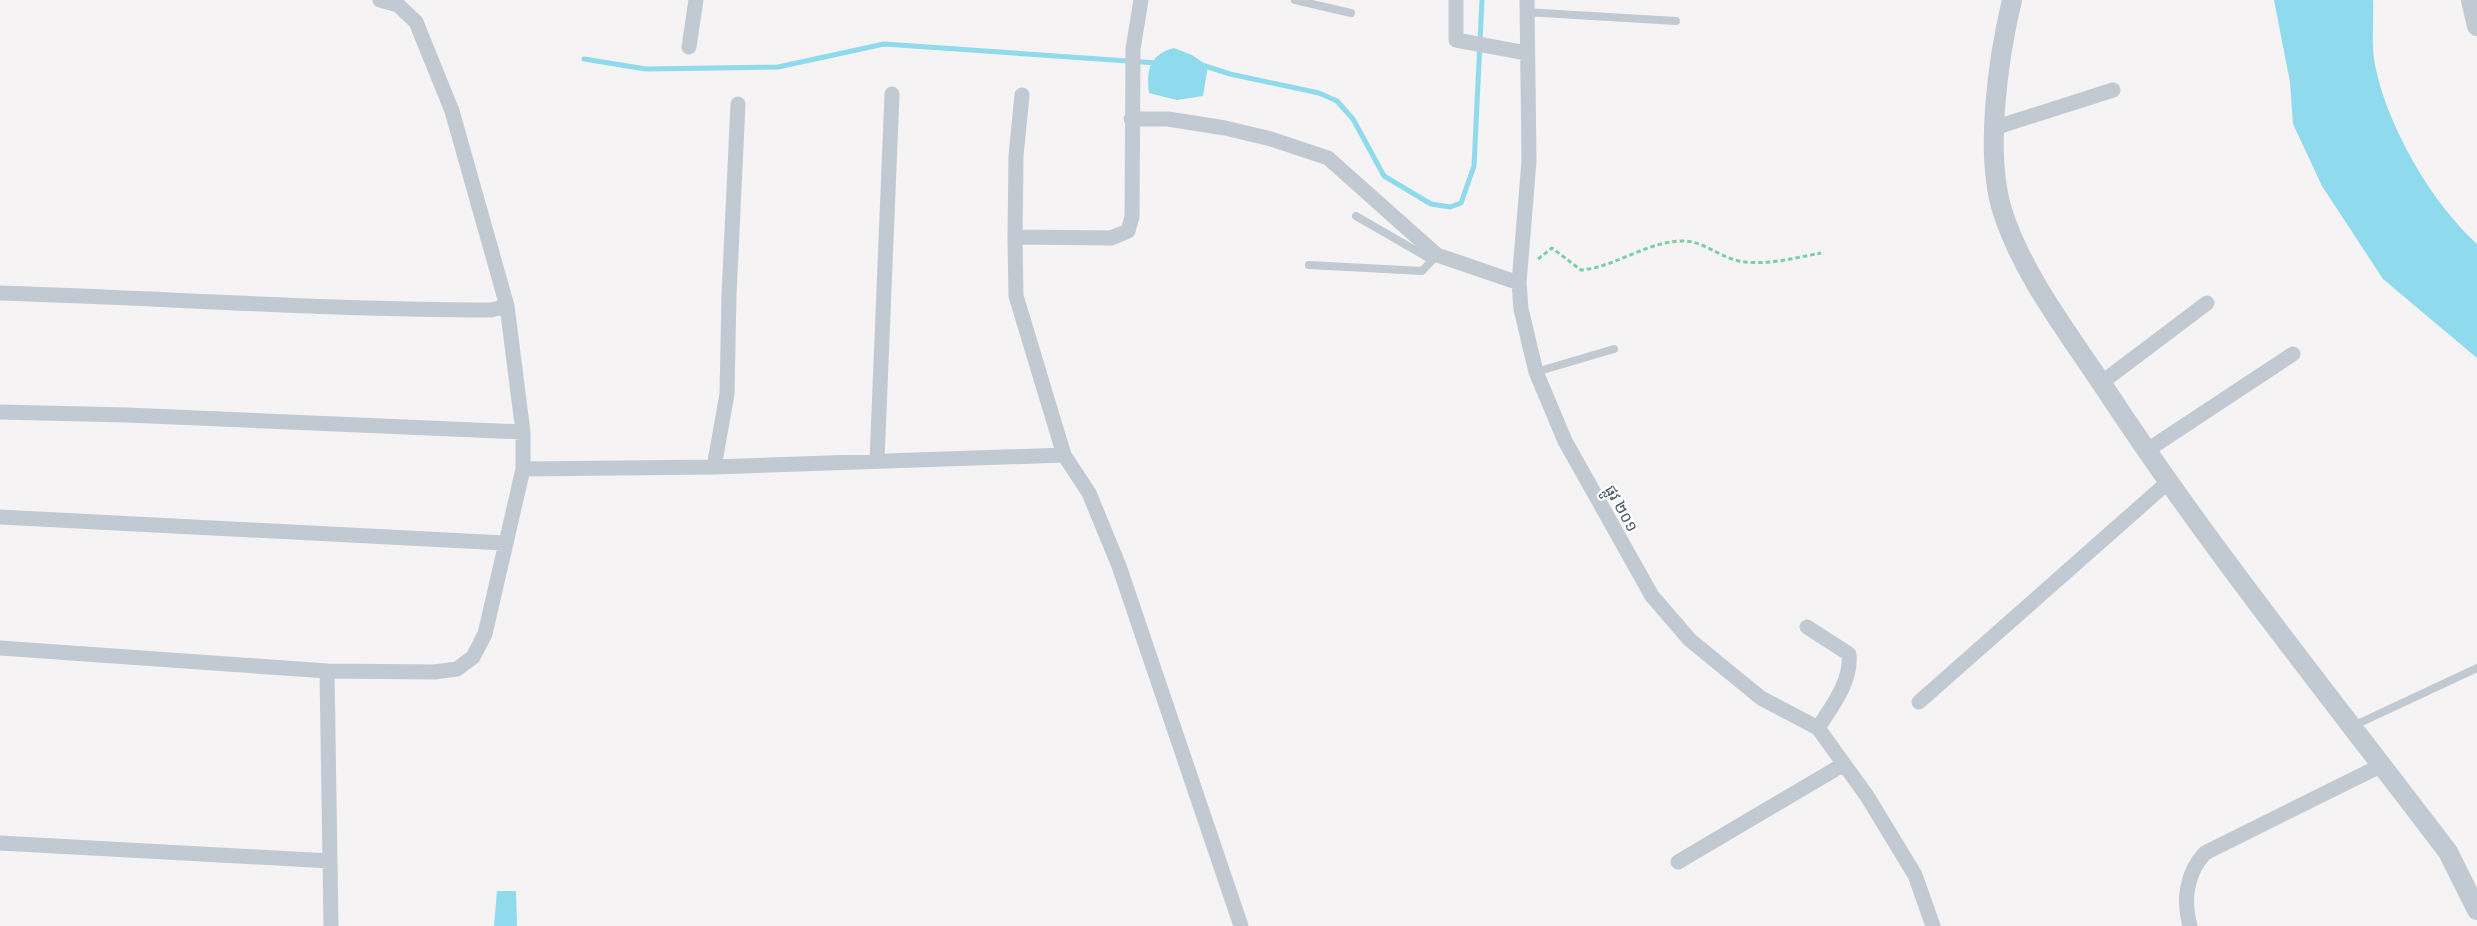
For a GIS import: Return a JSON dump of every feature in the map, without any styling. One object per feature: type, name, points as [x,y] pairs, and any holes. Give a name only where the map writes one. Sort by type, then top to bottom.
[{"type":"street","points":[[0,648],[327,671],[434,672],[457,669],[473,657],[485,634],[504,543],[523,469],[524,432],[507,306],[452,111],[416,22],[399,2],[380,0]]},
{"type":"street","points":[[689,47],[696,0]]},
{"type":"street","points":[[1015,237],[1111,238],[1128,231],[1132,217],[1133,49],[1141,0]]},
{"type":"street","points":[[1456,0],[1456,40],[1527,53]]},
{"type":"street","points":[[2012,0],[2001,61],[1994,128],[1997,180],[2003,213],[2030,272],[2167,483],[2448,852],[2474,898]]},
{"type":"street","points":[[2470,0],[2477,26]]},
{"type":"street","name":"ផ្លូវ ២០១","points":[[1526,6],[1529,161],[1520,276],[1521,309],[1536,372],[1565,441],[1652,596],[1690,640],[1761,698],[1818,728],[1845,764],[1915,875],[1933,926]]},
{"type":"street","points":[[1994,128],[2113,90]]},
{"type":"street","points":[[878,461],[892,94]]},
{"type":"street","points":[[1022,95],[1016,156],[1016,296],[1064,455],[1089,493],[1119,566],[1241,926]]},
{"type":"street","points":[[714,467],[727,394],[738,104]]},
{"type":"street","points":[[1131,119],[1168,119],[1225,128],[1271,139],[1328,158],[1435,258],[1520,276]]},
{"type":"street","points":[[0,293],[189,299],[368,310],[491,310],[507,306]]},
{"type":"street","points":[[2101,383],[2207,303]]},
{"type":"street","points":[[2146,451],[2293,354]]},
{"type":"street","points":[[0,412],[127,415],[524,432]]},
{"type":"street","points":[[523,469],[714,467],[1064,455]]},
{"type":"street","points":[[1919,702],[2167,483]]},
{"type":"street","points":[[0,517],[504,543]]},
{"type":"street","points":[[1807,627],[1849,654],[1850,663],[1840,694],[1818,728]]},
{"type":"street","points":[[327,671],[331,926]]},
{"type":"street","points":[[1678,862],[1845,764]]},
{"type":"street","points":[[2190,926],[2186,896],[2197,861],[2205,854],[2382,765]]},
{"type":"street","points":[[0,843],[330,861]]},
{"type":"lane","points":[[1295,0],[1351,13]]},
{"type":"lane","points":[[1526,6],[1676,21]]},
{"type":"lane","points":[[1309,265],[1412,272],[1422,271],[1435,258],[1356,216]]},
{"type":"lane","points":[[1536,372],[1614,349]]},
{"type":"lane","points":[[2352,726],[2477,668]]},
{"type":"path","points":[[1520,276],[1552,248],[1581,270],[1597,268],[1650,248],[1682,241],[1703,244],[1738,261],[1780,261],[1821,253]]},
{"type":"water","points":[[2274,0],[2373,0],[2375,65],[2381,88],[2400,137],[2413,162],[2443,207],[2477,244],[2477,358],[2383,279],[2322,186],[2293,124],[2290,82]]},
{"type":"water","points":[[1174,48],[1192,55],[1208,66],[1203,96],[1177,100],[1149,93],[1148,78],[1151,64],[1160,54]]},
{"type":"water","points":[[497,891],[516,891],[517,926],[494,926]]},
{"type":"waterway","points":[[1202,65],[1230,74],[1319,93],[1337,101],[1353,119],[1384,176],[1431,204],[1450,207],[1461,203],[1474,166],[1482,0]]},
{"type":"waterway","points":[[584,59],[646,69],[778,67],[884,44],[1157,63]]}]
